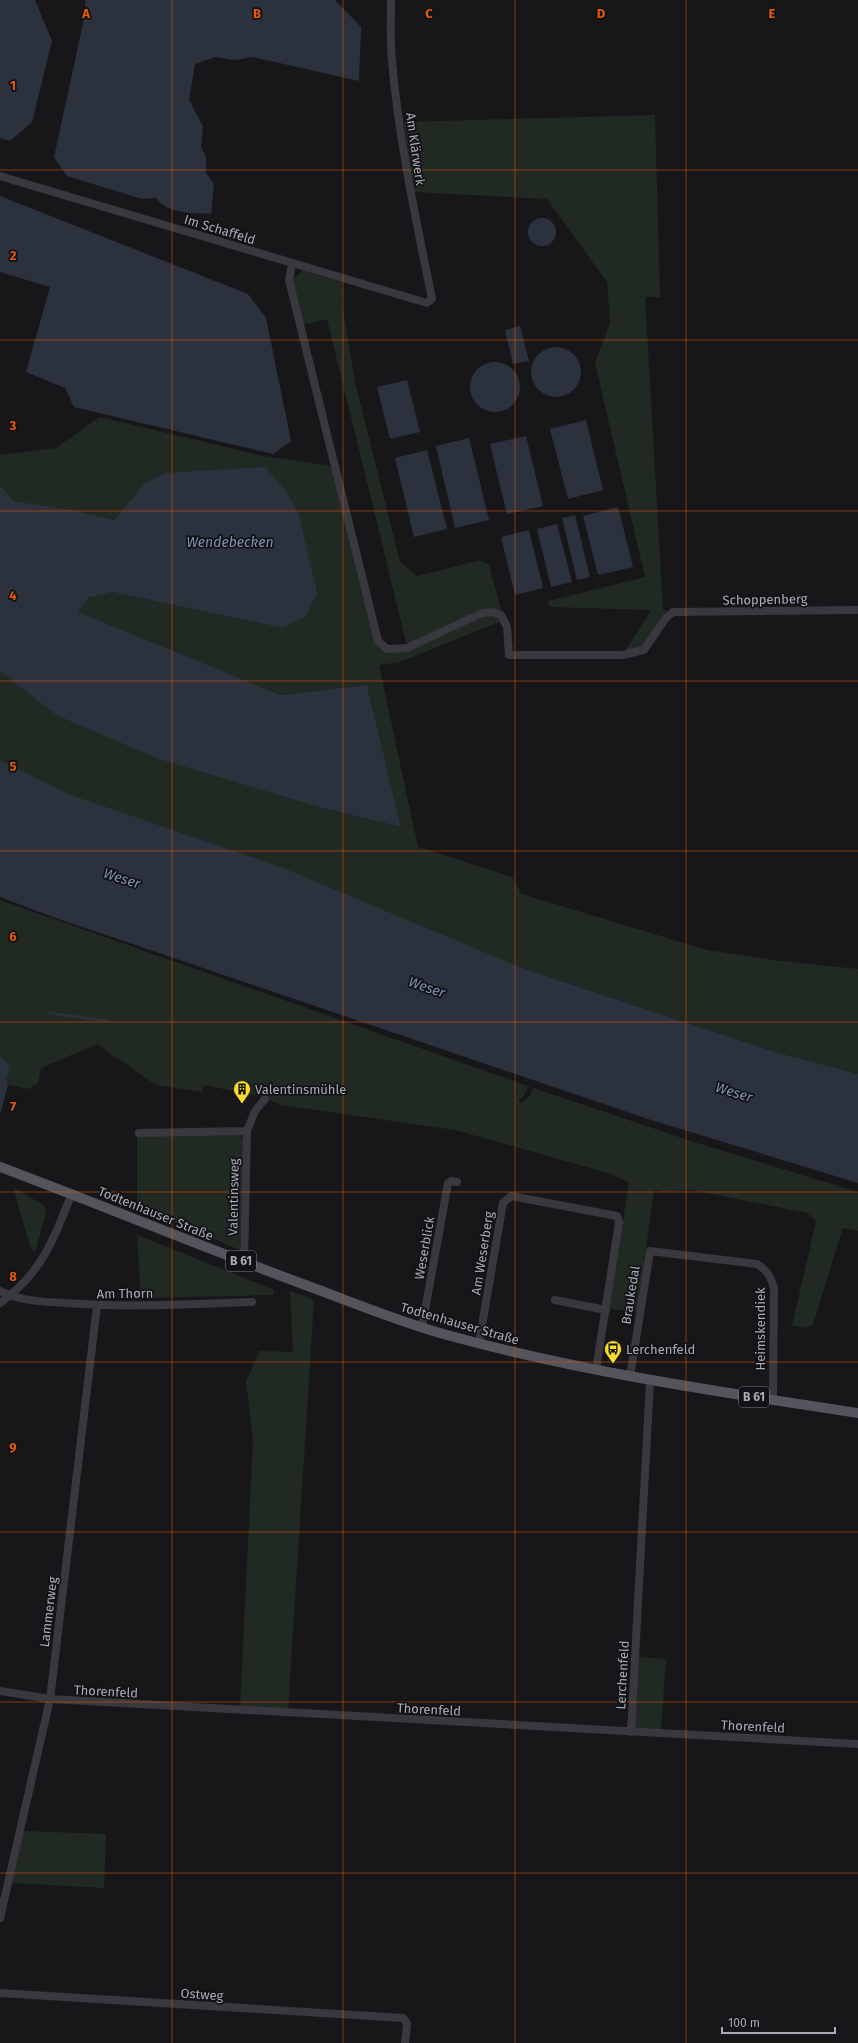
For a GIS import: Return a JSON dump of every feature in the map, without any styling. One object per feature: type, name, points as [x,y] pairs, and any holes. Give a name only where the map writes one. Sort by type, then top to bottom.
[{"type":"main road","name":"B 61","points":[[0,1167],[72,1193]]},
{"type":"main road","name":"Todtenhauser Straße","points":[[72,1193],[244,1262],[422,1327],[480,1343],[650,1381],[858,1413]]},
{"type":"street","name":"Am Klärwerk","points":[[390,0],[392,60],[400,130],[410,192],[432,299]]},
{"type":"street","name":"Im Schaffeld","points":[[0,176],[427,303],[432,299]]},
{"type":"street","name":"Schoppenberg","points":[[292,264],[289,280],[378,641],[387,649],[407,648],[482,613],[492,612],[501,615],[507,627],[509,655],[622,655],[644,650],[665,619],[673,612],[858,610]]},
{"type":"street","name":"Valentinsweg","points":[[244,1262],[246,1131],[255,1111],[265,1099]]},
{"type":"street","points":[[139,1133],[246,1131]]},
{"type":"street","name":"Weserblick","points":[[422,1327],[448,1183],[452,1181],[457,1182]]},
{"type":"street","points":[[0,1303],[10,1296],[39,1264],[54,1242],[72,1193]]},
{"type":"street","name":"Am Weserberg","points":[[480,1343],[502,1203],[511,1196],[536,1202],[616,1216],[619,1218],[606,1310]]},
{"type":"street","name":"Braukedal","points":[[630,1376],[650,1252],[709,1258]]},
{"type":"street","name":"Heimskendiek","points":[[709,1258],[757,1264],[764,1268],[771,1277],[774,1288],[772,1400]]},
{"type":"street","name":"Am Thorn","points":[[0,1291],[10,1296],[33,1301],[97,1306],[252,1302]]},
{"type":"street","points":[[555,1300],[606,1310],[596,1370]]},
{"type":"street","name":"Lammerweg","points":[[0,1918],[50,1699],[97,1306]]},
{"type":"street","name":"Lerchenfeld","points":[[631,1732],[650,1381]]},
{"type":"street","name":"Thorenfeld","points":[[0,1691],[50,1699],[858,1744]]},
{"type":"street","name":"Ostweg","points":[[0,1993],[403,2018],[407,2022],[406,2043]]},
{"type":"shaded area","points":[[655,115],[660,297],[645,297],[663,609],[667,611],[642,649],[625,651],[651,610],[550,607],[548,601],[645,577],[595,363],[610,323],[607,282],[547,199],[414,192],[404,122]]},
{"type":"shaded area","points":[[303,270],[343,283],[342,305],[355,382],[400,562],[417,576],[480,560],[489,565],[502,613],[492,609],[407,646],[327,319],[303,325],[292,280]]},
{"type":"shaded area","points":[[100,417],[263,456],[332,466],[375,643],[383,648],[394,652],[408,650],[482,615],[499,617],[502,621],[400,662],[379,665],[418,847],[512,877],[522,894],[707,950],[772,960],[858,969],[858,1074],[772,1051],[522,968],[71,795],[0,760],[0,671],[56,715],[323,808],[401,827],[367,685],[281,695],[77,612],[88,598],[112,592],[281,628],[144,484],[114,520],[73,510],[12,501],[0,485],[0,455],[56,448]]},
{"type":"shaded area","points":[[0,900],[528,1086],[525,1094],[518,1101],[522,1103],[530,1096],[533,1088],[691,1141],[858,1192],[858,1231],[843,1228],[813,1324],[806,1328],[792,1326],[816,1221],[807,1213],[692,1190],[662,1192],[654,1190],[637,1313],[609,1308],[629,1183],[612,1174],[455,1130],[281,1105],[262,1097],[204,1085],[202,1092],[156,1085],[97,1044],[41,1068],[38,1083],[28,1089],[8,1085],[5,1060],[0,1057]]},
{"type":"shaded area","points":[[237,1133],[244,1139],[240,1250],[137,1206],[137,1135]]},
{"type":"shaded area","points":[[13,1187],[45,1206],[46,1213],[35,1252],[30,1247]]},
{"type":"shaded area","points":[[137,1235],[274,1290],[273,1295],[141,1298]]},
{"type":"shaded area","points":[[290,1291],[314,1300],[288,1710],[240,1707],[253,1440],[246,1381],[260,1351],[293,1352]]},
{"type":"shaded area","points":[[638,1657],[666,1659],[661,1730],[634,1729]]},
{"type":"shaded area","points":[[23,1831],[106,1834],[104,1888],[12,1883]]},
{"type":"water","points":[[0,0],[35,0],[52,41],[32,122],[10,141],[0,138]]},
{"type":"water","points":[[85,0],[335,0],[361,27],[359,81],[253,57],[235,60],[215,57],[195,64],[189,100],[203,126],[201,147],[206,157],[206,173],[214,184],[211,214],[189,213],[173,210],[166,207],[156,198],[142,199],[67,176],[54,157],[86,10]]},
{"type":"water","points":[[0,196],[248,294],[266,318],[291,441],[273,454],[74,407],[65,388],[26,372],[50,287],[0,272]]},
{"type":"water","points":[[542,218],[552,222],[556,232],[552,242],[542,246],[532,242],[528,232],[532,222]]},
{"type":"water","points":[[520,326],[529,361],[513,364],[505,330]]},
{"type":"water","points":[[551,347],[561,347],[574,354],[581,367],[581,377],[574,390],[561,397],[551,397],[542,393],[535,386],[531,377],[531,367],[535,358],[542,351]]},
{"type":"water","points":[[490,362],[500,362],[513,369],[520,382],[520,392],[513,405],[500,412],[490,412],[481,408],[474,401],[470,392],[470,382],[474,373],[481,366]]},
{"type":"water","points":[[407,380],[420,432],[390,439],[377,387]]},
{"type":"water","points":[[586,420],[603,490],[568,499],[550,429]]},
{"type":"water","points":[[526,436],[543,506],[507,514],[490,444]]},
{"type":"water","points":[[469,438],[489,520],[455,528],[436,446]]},
{"type":"water","points":[[427,450],[447,529],[414,537],[395,458]]},
{"type":"water","name":"Wendebecken","points":[[265,467],[286,491],[299,515],[317,593],[306,616],[282,628],[112,592],[88,598],[78,612],[281,695],[367,685],[401,827],[323,808],[159,759],[56,715],[0,671],[0,485],[13,501],[73,510],[114,520],[144,484],[165,473]]},
{"type":"water","points":[[618,507],[633,567],[598,575],[583,516]]},
{"type":"water","points":[[575,515],[590,577],[577,580],[562,518]]},
{"type":"water","points":[[557,524],[572,582],[551,587],[537,529]]},
{"type":"water","points":[[529,530],[543,588],[515,595],[501,537]]},
{"type":"water","name":"Weser","points":[[0,760],[71,795],[283,868],[522,968],[772,1051],[858,1074],[858,1183],[648,1119],[53,917],[0,897]]},
{"type":"water","points":[[0,1057],[5,1060],[10,1069],[6,1078],[8,1085],[0,1115]]},
{"type":"waterway","points":[[50,1013],[107,1021]]},
{"type":"place","name":"Valentinsmühle","points":[[242,1104]]},
{"type":"place","name":"Lerchenfeld","points":[[613,1364]]}]
